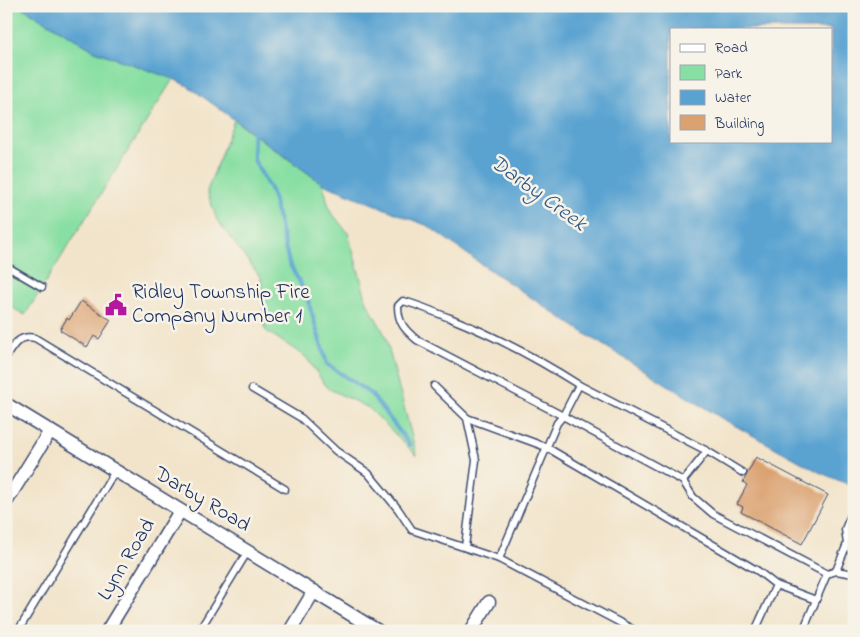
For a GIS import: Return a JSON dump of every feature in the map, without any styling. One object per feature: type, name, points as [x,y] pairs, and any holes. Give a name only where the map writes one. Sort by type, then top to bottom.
[{"type":"street","name":"Darby Road","points":[[6,404],[378,631]]},
{"type":"street","points":[[6,502],[50,431]]},
{"type":"street","name":"Lynn Road","points":[[107,631],[180,511]]},
{"type":"street","points":[[290,631],[314,591]]},
{"type":"street","points":[[471,631],[489,602]]},
{"type":"lane","points":[[6,266],[42,287]]},
{"type":"lane","points":[[743,473],[707,451],[580,385],[540,361],[468,325],[415,304],[403,301],[398,306],[398,316],[404,329],[417,340],[563,416],[683,482],[693,497],[713,514],[827,574],[836,571],[854,574]]},
{"type":"lane","points":[[6,357],[20,339],[25,337],[35,338],[285,489]]},
{"type":"lane","points":[[499,559],[546,447],[580,385]]},
{"type":"lane","points":[[434,386],[467,418],[546,447],[758,571],[776,585],[816,600]]},
{"type":"lane","points":[[252,390],[301,418],[336,451],[368,473],[398,509],[412,530],[499,559],[636,631]]},
{"type":"lane","points":[[465,547],[476,460],[467,418]]},
{"type":"lane","points":[[683,482],[707,451]]},
{"type":"lane","points":[[18,631],[115,471]]},
{"type":"lane","points":[[836,571],[847,544],[845,529],[854,508]]},
{"type":"lane","points":[[847,544],[854,540]]},
{"type":"lane","points":[[199,631],[248,551]]},
{"type":"lane","points":[[803,631],[827,574]]},
{"type":"lane","points":[[755,631],[776,585]]},
{"type":"green space","points":[[6,6],[20,6],[95,51],[173,79],[25,315],[6,304]]},
{"type":"green space","points":[[234,120],[323,184],[330,211],[348,233],[367,302],[385,335],[417,456],[369,408],[327,388],[306,357],[265,330],[261,278],[217,220],[207,191]]},
{"type":"water","name":"Darby Creek","points":[[20,6],[854,6],[854,487],[819,472],[723,419],[590,337],[428,226],[323,184],[188,86],[95,51]]},
{"type":"building","points":[[81,301],[111,320],[99,339],[94,336],[87,347],[60,330]]},
{"type":"building","points":[[756,457],[828,495],[802,544],[741,512],[743,507],[737,504],[747,485],[743,482]]},
{"type":"waterway","points":[[255,128],[253,132],[254,160],[272,193],[289,263],[306,294],[327,364],[371,394],[410,445]]},
{"type":"place","name":"Ridley Township Fire Company Number 1","points":[[116,305]]}]
